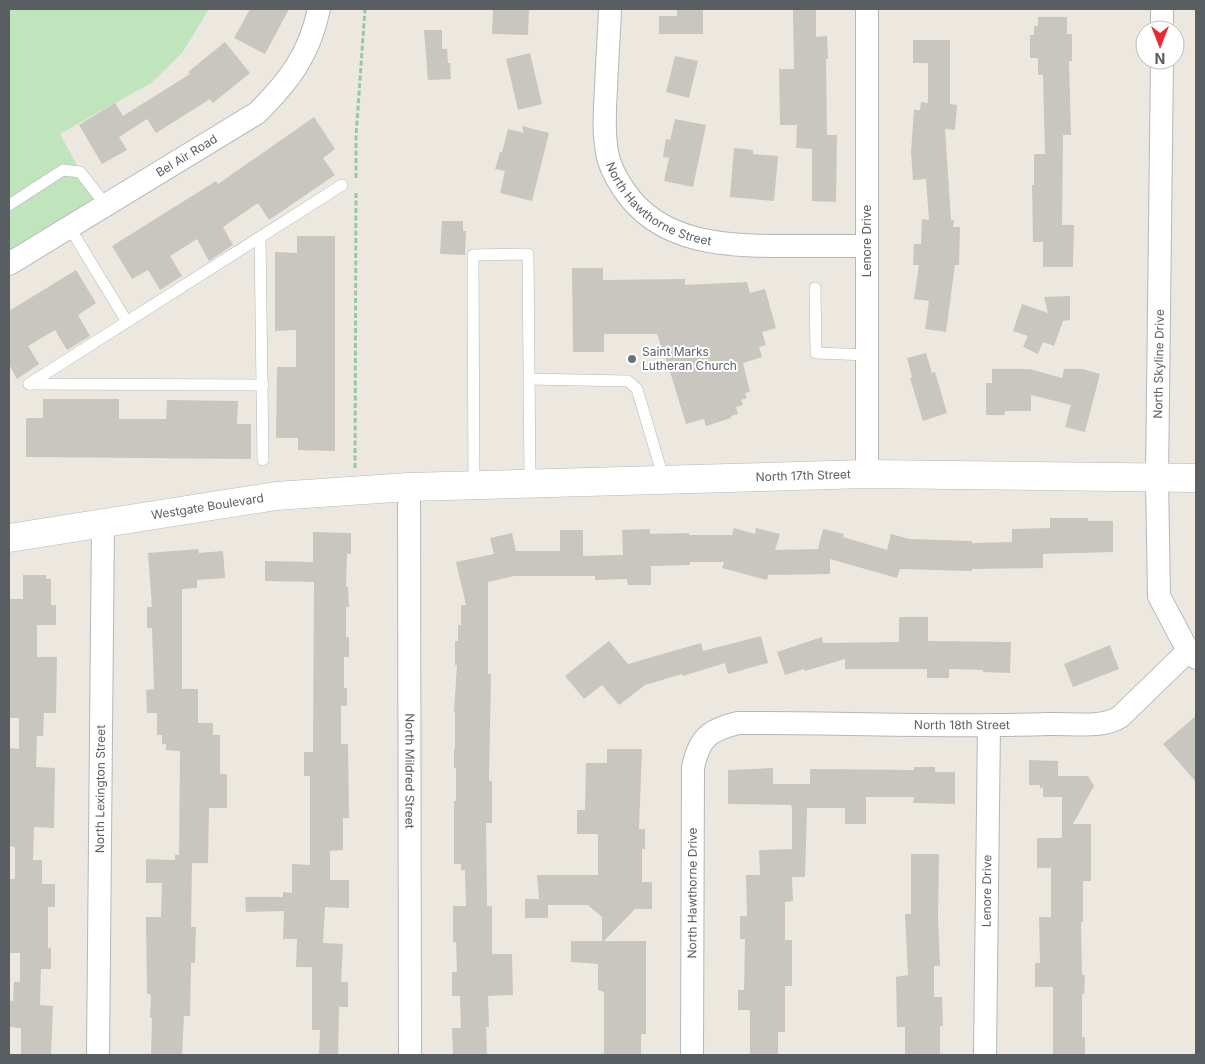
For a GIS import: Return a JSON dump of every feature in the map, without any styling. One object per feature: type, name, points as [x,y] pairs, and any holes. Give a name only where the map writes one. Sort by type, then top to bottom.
[{"type":"street","name":"Bel Air Road","points":[[9,264],[257,112],[277,93],[299,65],[316,26],[319,9]]},
{"type":"street","name":"North Hawthorne Street","points":[[610,9],[605,107],[607,153],[619,183],[630,200],[646,215],[677,232],[713,243],[741,246],[867,246]]},
{"type":"street","name":"Lenore Drive","points":[[867,9],[867,474]]},
{"type":"street","name":"North Skyline Drive","points":[[1162,70],[1158,478],[1159,596],[1192,654]]},
{"type":"street","name":"North 17th Street","points":[[409,487],[867,474],[1196,478]]},
{"type":"street","name":"Westgate Boulevard","points":[[9,538],[276,496],[409,487]]},
{"type":"street","name":"North Mildred Street","points":[[409,487],[410,1055]]},
{"type":"street","name":"North Lexington Street","points":[[98,1055],[103,522]]},
{"type":"street","name":"North 18th Street","points":[[710,735],[723,727],[738,723],[989,726],[1112,722],[1120,718],[1192,654]]},
{"type":"street","name":"Lenore Drive","points":[[985,1055],[989,726]]},
{"type":"street","name":"North Hawthorne Drive","points":[[692,1055],[693,768],[697,750],[710,735]]},
{"type":"lane","points":[[9,205],[63,170],[80,172],[106,206]]},
{"type":"lane","points":[[263,385],[29,384],[342,185]]},
{"type":"lane","points":[[70,228],[127,322]]},
{"type":"lane","points":[[260,237],[264,460]]},
{"type":"lane","points":[[474,485],[473,255],[528,254],[530,483]]},
{"type":"lane","points":[[815,288],[816,353],[867,355]]},
{"type":"lane","points":[[529,379],[628,381],[638,388],[664,480]]},
{"type":"path","points":[[356,491],[356,136],[365,9]]},
{"type":"green space","points":[[9,9],[209,9],[182,53],[151,83],[60,134],[101,209],[9,264]]},
{"type":"building","points":[[250,9],[289,9],[265,54],[234,38]]},
{"type":"building","points":[[493,9],[529,9],[528,35],[492,34]]},
{"type":"building","points":[[677,9],[703,9],[703,34],[659,34],[659,16],[677,16]]},
{"type":"building","points":[[793,10],[816,10],[816,37],[827,36],[827,135],[837,135],[836,202],[812,201],[812,149],[796,148],[797,125],[780,125],[779,69],[794,69]]},
{"type":"building","points":[[1038,17],[1067,17],[1067,34],[1072,34],[1072,61],[1069,61],[1071,135],[1063,135],[1062,225],[1074,225],[1073,267],[1043,267],[1043,242],[1033,242],[1032,185],[1034,185],[1034,154],[1045,154],[1043,75],[1038,75],[1038,58],[1030,58],[1030,35],[1034,35],[1034,26],[1038,26]]},
{"type":"building","points":[[424,30],[442,30],[442,49],[447,49],[451,79],[428,80]]},
{"type":"building","points":[[913,40],[950,40],[950,104],[957,105],[955,130],[945,129],[951,220],[954,220],[953,227],[960,227],[959,265],[955,265],[946,332],[925,329],[929,301],[914,299],[919,265],[913,265],[914,244],[921,244],[922,219],[929,220],[926,179],[913,180],[911,152],[914,110],[920,110],[921,102],[928,103],[928,63],[913,63]]},
{"type":"building","points":[[225,42],[250,73],[213,103],[210,99],[156,133],[147,119],[119,137],[127,150],[102,164],[79,125],[115,103],[123,116],[190,74],[188,72]]},
{"type":"building","points":[[530,53],[542,104],[518,110],[506,59]]},
{"type":"building","points":[[675,56],[698,61],[689,98],[666,92]]},
{"type":"building","points":[[314,117],[335,149],[323,158],[335,175],[269,220],[258,203],[223,227],[233,245],[209,261],[197,239],[170,256],[182,276],[160,290],[148,270],[132,279],[112,246],[216,181],[218,184]]},
{"type":"building","points":[[675,119],[706,125],[693,187],[664,181],[669,158],[663,157],[666,139],[670,140]]},
{"type":"building","points":[[522,126],[549,133],[532,201],[500,193],[505,171],[495,169],[508,129],[524,133]]},
{"type":"building","points":[[734,148],[753,150],[753,154],[778,156],[774,201],[730,197]]},
{"type":"building","points":[[442,221],[463,221],[463,231],[466,231],[465,255],[440,254]]},
{"type":"building","points":[[297,236],[335,236],[335,451],[298,450],[298,438],[276,438],[277,367],[296,367],[296,330],[275,331],[275,252],[297,253]]},
{"type":"building","points":[[572,268],[603,268],[603,280],[685,279],[685,285],[747,282],[750,293],[765,289],[776,328],[762,332],[766,345],[759,347],[762,357],[743,363],[750,392],[745,393],[747,398],[741,400],[743,405],[736,407],[738,414],[706,426],[704,419],[686,424],[657,334],[604,334],[604,352],[573,352]]},
{"type":"building","points":[[76,270],[96,303],[78,315],[90,336],[67,350],[55,330],[28,346],[39,364],[17,379],[9,364],[9,311]]},
{"type":"building","points":[[1070,296],[1070,320],[1063,321],[1054,346],[1043,342],[1038,354],[1023,347],[1028,336],[1013,331],[1022,304],[1048,313],[1044,297]]},
{"type":"building","points":[[926,353],[932,373],[935,372],[947,413],[923,421],[910,378],[912,377],[907,358]]},
{"type":"building","points":[[992,369],[1030,369],[1062,378],[1064,369],[1083,369],[1100,374],[1085,432],[1065,427],[1071,405],[1031,395],[1031,411],[1005,411],[1005,415],[986,415],[986,383],[992,383]]},
{"type":"building","points":[[43,399],[119,399],[119,419],[166,419],[167,400],[238,401],[237,424],[251,424],[251,459],[26,457],[26,418],[43,418]]},
{"type":"building","points":[[1050,518],[1088,518],[1088,521],[1113,521],[1113,552],[1043,554],[1043,568],[972,569],[972,571],[900,569],[897,578],[830,559],[830,574],[768,575],[767,580],[722,568],[724,562],[690,562],[690,565],[651,566],[651,585],[628,585],[627,579],[595,580],[595,576],[514,576],[488,582],[488,674],[491,674],[489,781],[492,781],[492,823],[486,823],[487,906],[492,906],[492,954],[512,954],[513,995],[488,996],[489,1027],[486,1027],[487,1054],[453,1055],[452,1028],[461,1028],[460,996],[452,996],[452,972],[457,972],[456,942],[453,942],[453,906],[466,906],[465,870],[461,870],[461,864],[454,864],[456,768],[454,768],[454,712],[457,665],[455,665],[455,641],[458,641],[458,625],[461,625],[461,605],[466,605],[456,562],[494,554],[490,538],[512,533],[516,551],[560,551],[560,530],[583,530],[583,556],[623,555],[622,530],[650,529],[650,534],[732,535],[734,528],[755,534],[756,528],[780,534],[775,550],[818,549],[823,529],[844,534],[843,537],[887,550],[891,534],[909,539],[972,541],[972,543],[1012,542],[1012,529],[1050,528]]},
{"type":"building","points":[[313,532],[351,533],[351,554],[347,554],[346,587],[348,587],[349,607],[346,607],[346,637],[349,637],[349,657],[344,657],[344,688],[347,688],[347,706],[341,706],[341,744],[348,744],[349,818],[343,818],[343,850],[330,851],[330,880],[349,880],[349,908],[325,907],[323,943],[343,944],[341,982],[348,982],[348,1007],[339,1007],[338,1055],[319,1055],[320,1030],[312,1030],[312,967],[296,967],[297,939],[283,939],[284,911],[246,912],[245,897],[283,897],[283,892],[292,893],[292,864],[310,865],[310,776],[304,776],[304,752],[313,752],[314,582],[265,581],[265,561],[313,562]]},
{"type":"building","points":[[198,549],[199,553],[223,551],[225,578],[197,580],[197,588],[182,589],[182,689],[198,689],[198,723],[213,723],[213,735],[220,735],[220,774],[227,774],[227,808],[209,808],[208,863],[192,863],[191,927],[196,927],[195,963],[191,963],[190,1016],[184,1016],[182,1055],[151,1055],[152,1018],[150,1018],[151,994],[147,994],[146,917],[161,917],[162,883],[146,883],[146,859],[175,860],[175,855],[179,855],[180,751],[166,750],[166,744],[162,744],[162,735],[157,735],[157,713],[147,713],[146,690],[154,689],[152,628],[147,628],[147,607],[152,607],[148,553]]},
{"type":"building","points":[[23,575],[46,575],[46,579],[51,579],[51,605],[56,605],[56,625],[37,625],[37,657],[57,657],[56,713],[44,713],[43,736],[37,736],[36,767],[55,768],[54,828],[34,827],[33,860],[42,860],[42,884],[55,884],[55,907],[48,907],[48,948],[51,948],[51,969],[41,969],[40,1005],[53,1006],[51,1055],[21,1055],[21,1028],[9,1027],[9,1001],[13,1001],[14,982],[20,982],[20,953],[9,953],[9,879],[15,879],[15,847],[9,846],[9,748],[19,749],[19,718],[9,718],[9,599],[23,599]]},
{"type":"building","points":[[899,617],[928,617],[928,641],[1011,642],[1010,673],[949,669],[949,678],[927,678],[927,669],[845,669],[845,659],[785,675],[777,652],[822,637],[823,643],[899,642]]},
{"type":"building","points":[[761,636],[768,663],[728,674],[725,663],[683,676],[682,674],[645,685],[619,705],[602,685],[584,699],[565,676],[609,641],[628,664],[701,643],[703,651]]},
{"type":"building","points":[[1110,645],[1119,669],[1073,687],[1064,664]]},
{"type":"building","points":[[1196,716],[1196,782],[1163,744]]},
{"type":"building","points":[[607,749],[642,749],[639,829],[645,829],[645,849],[642,849],[642,882],[652,882],[652,909],[635,909],[604,941],[646,941],[646,1034],[641,1034],[641,1055],[604,1055],[604,992],[598,990],[598,964],[571,962],[571,941],[602,941],[602,917],[588,905],[548,905],[548,918],[525,918],[525,899],[539,899],[537,875],[598,875],[598,834],[577,834],[577,810],[585,810],[586,763],[607,763]]},
{"type":"building","points":[[1029,760],[1058,761],[1058,776],[1088,776],[1094,786],[1073,824],[1091,824],[1091,881],[1083,881],[1083,922],[1081,922],[1082,975],[1085,975],[1084,994],[1082,994],[1082,1037],[1085,1037],[1085,1055],[1053,1055],[1053,987],[1035,987],[1035,963],[1040,963],[1039,917],[1051,917],[1051,868],[1037,868],[1037,838],[1062,838],[1062,797],[1043,797],[1043,788],[1040,788],[1040,785],[1029,785]]},
{"type":"building","points":[[914,767],[935,767],[935,772],[955,772],[955,804],[913,803],[914,797],[866,797],[866,824],[845,824],[845,808],[807,808],[805,877],[792,877],[793,901],[785,902],[785,940],[792,940],[792,986],[785,986],[785,1032],[778,1032],[778,1055],[750,1055],[750,1010],[738,1010],[738,990],[744,990],[745,939],[740,939],[740,916],[747,916],[746,875],[760,875],[759,850],[792,849],[791,805],[728,804],[728,770],[773,768],[773,784],[810,784],[810,769],[914,770]]},
{"type":"building","points":[[911,854],[939,854],[938,919],[940,966],[934,966],[934,997],[942,997],[943,1026],[940,1026],[940,1055],[905,1055],[905,1027],[897,1027],[896,977],[908,975],[905,914],[911,914]]},
{"type":"place","name":"Saint Marks Lutheran Church","points":[[632,359]]}]
